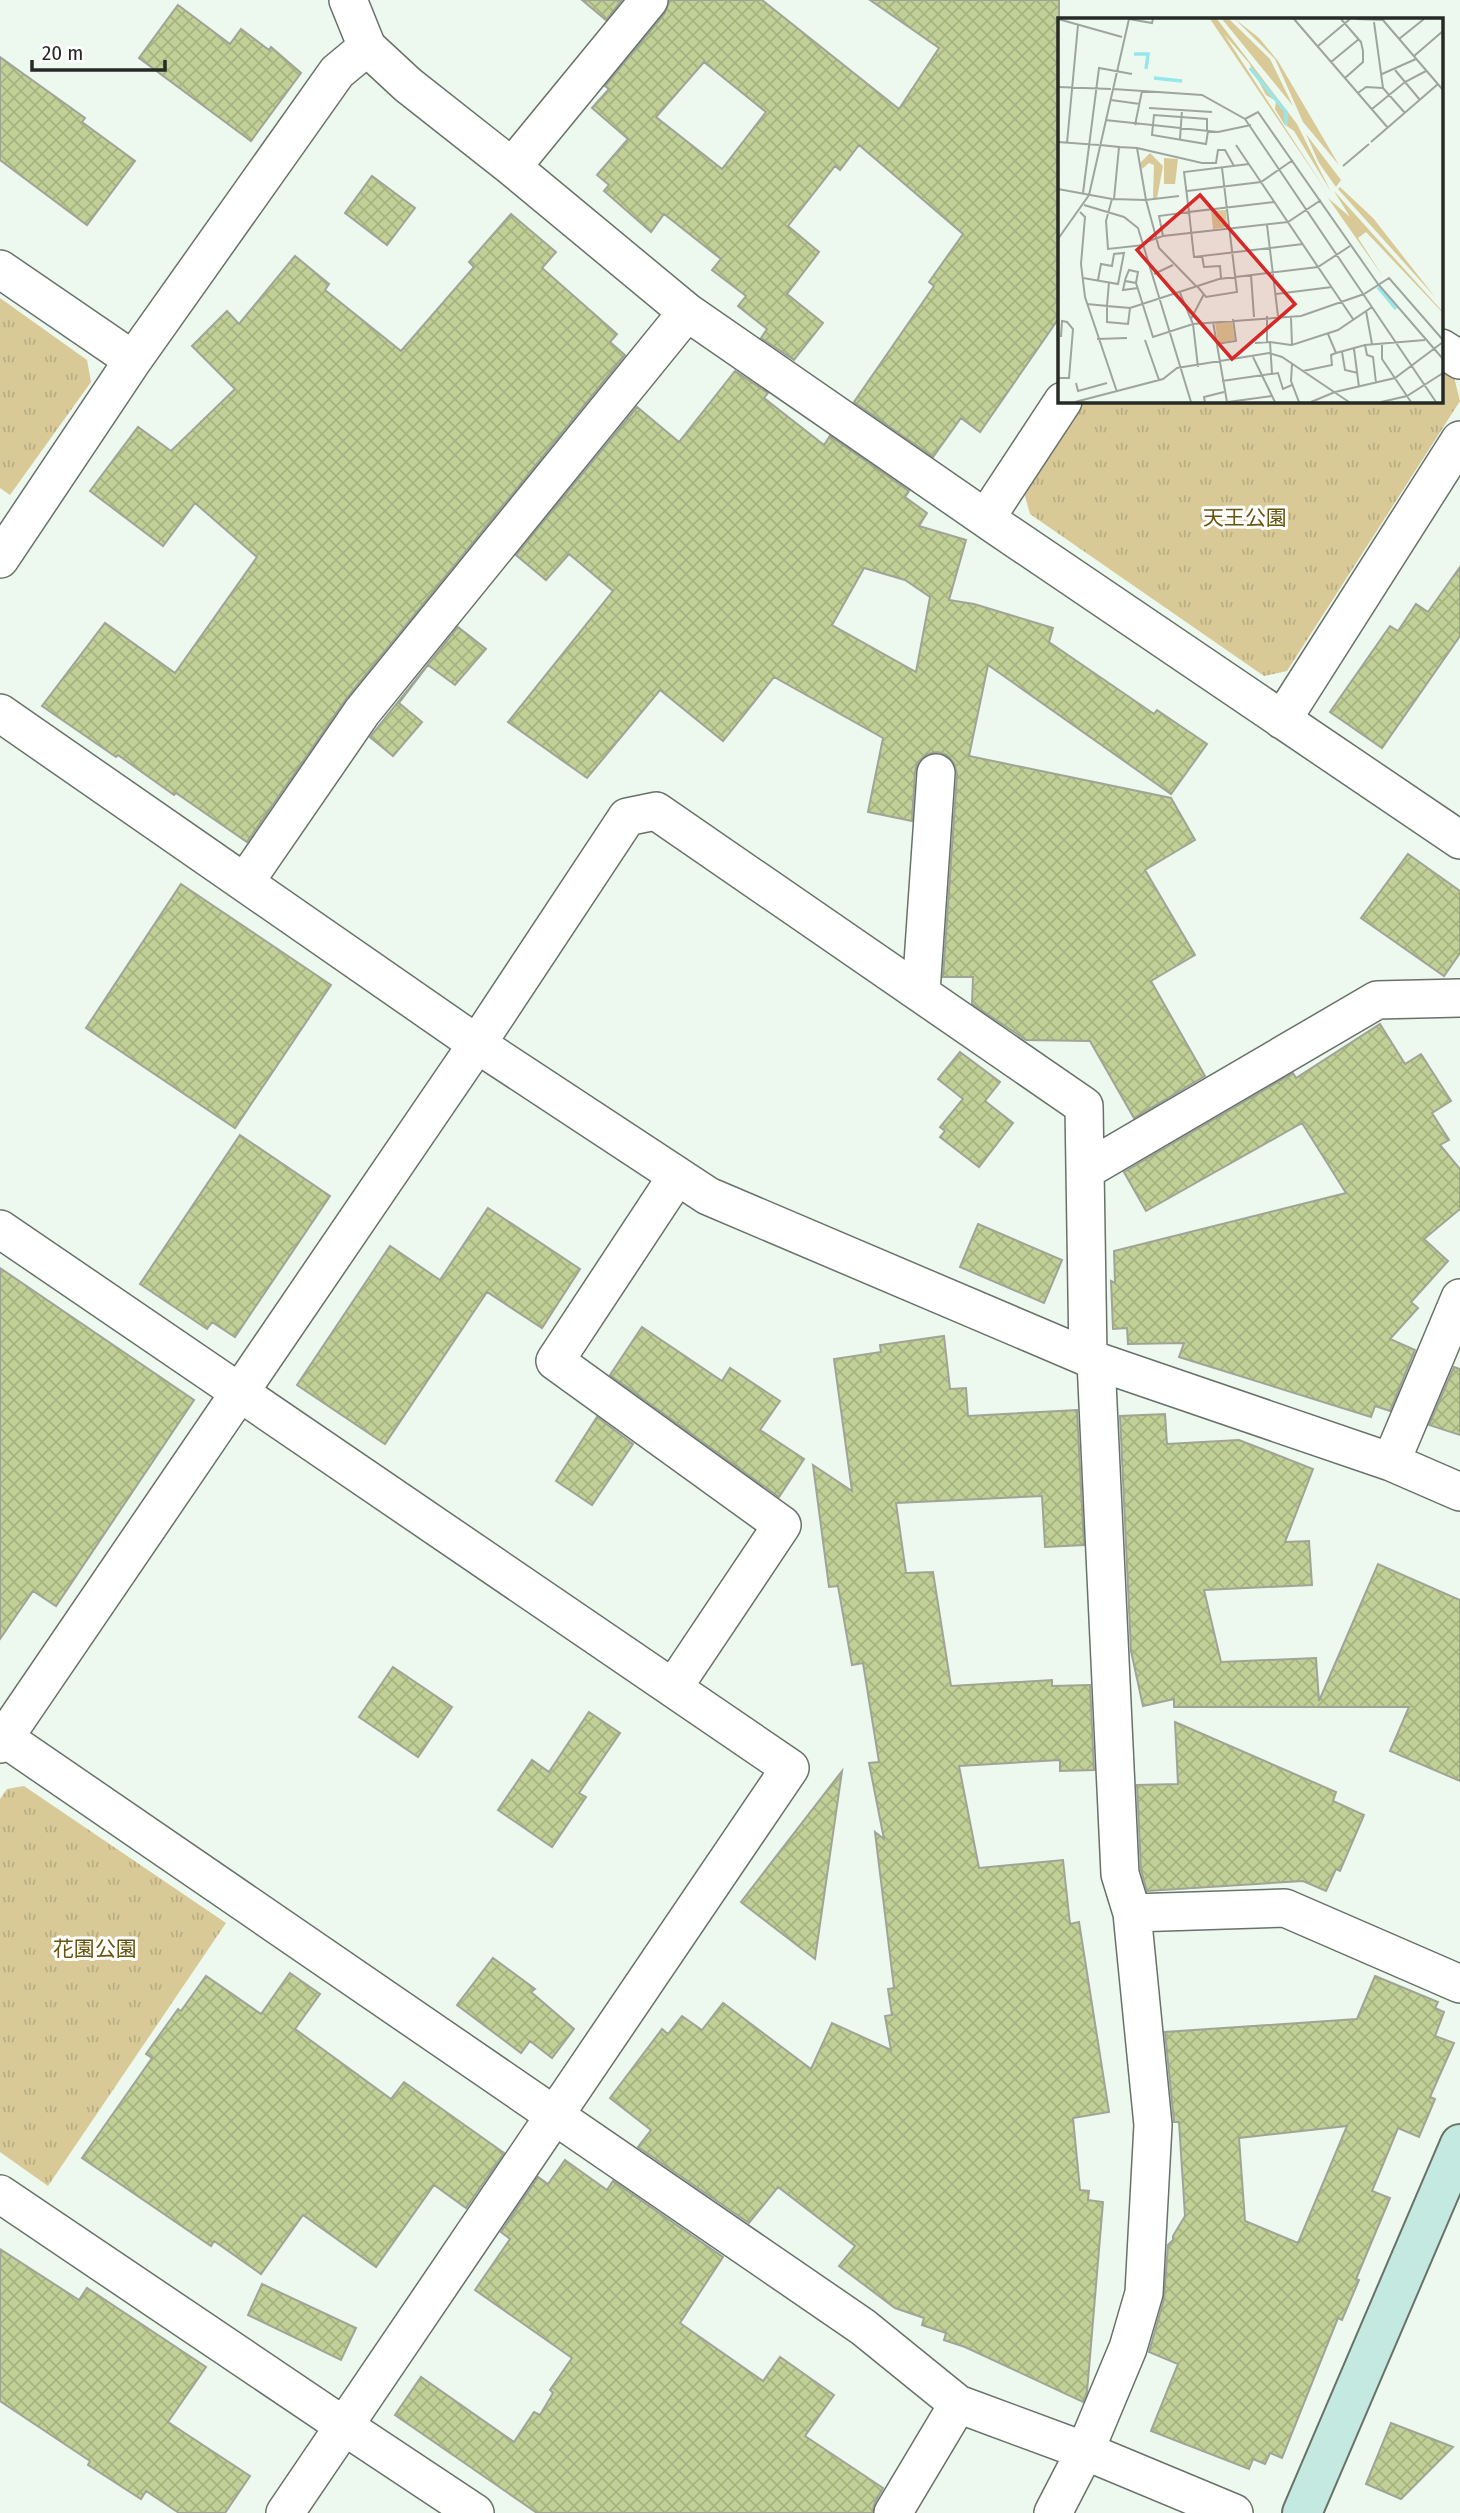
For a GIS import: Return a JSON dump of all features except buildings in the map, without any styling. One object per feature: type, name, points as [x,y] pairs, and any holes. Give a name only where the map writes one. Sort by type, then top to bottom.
[{"type":"street","points":[[348,0],[367,47],[408,85],[687,312],[986,519],[1460,840]]},
{"type":"street","points":[[512,167],[649,0]]},
{"type":"street","points":[[0,559],[133,360],[337,72],[367,47]]},
{"type":"street","points":[[0,269],[133,360]]},
{"type":"street","points":[[245,882],[362,712],[687,312]]},
{"type":"street","points":[[1442,349],[1460,360]]},
{"type":"street","points":[[986,519],[1062,402]]},
{"type":"street","points":[[1282,720],[1460,440]]},
{"type":"street","points":[[0,713],[477,1044],[708,1196],[1092,1359],[1391,1462],[1460,1492]]},
{"type":"street","points":[[921,992],[936,773]]},
{"type":"street","points":[[1053,2513],[1085,2451],[1128,2348],[1144,2294],[1153,2125],[1132,1913],[1121,1874],[1092,1359],[1084,1106],[656,811],[627,817],[241,1393],[1,1739],[863,2327],[958,2404],[1085,2451],[1234,2513]]},
{"type":"street","points":[[1086,1170],[1377,1000],[1460,998]]},
{"type":"street","points":[[673,1688],[782,1525],[555,1361],[677,1176]]},
{"type":"street","points":[[0,1228],[790,1768],[285,2513]]},
{"type":"street","points":[[1391,1462],[1460,1298]]},
{"type":"street","points":[[1132,1913],[1285,1908],[1460,1984]]},
{"type":"street","points":[[1310,2509],[1460,2144]]},
{"type":"street","points":[[0,2194],[475,2513]]},
{"type":"street","points":[[893,2513],[958,2404]]},
{"type":"green space","points":[[0,298],[87,360],[91,382],[10,495],[0,488]]},
{"type":"green space","name":"天王公園","points":[[1442,369],[1454,377],[1460,401],[1287,671],[1264,676],[1030,514],[1023,489],[1079,402],[1442,402]]},
{"type":"green space","name":"花園公園","points":[[24,1786],[226,1923],[48,2186],[0,2152],[0,1799],[7,1789]]}]
